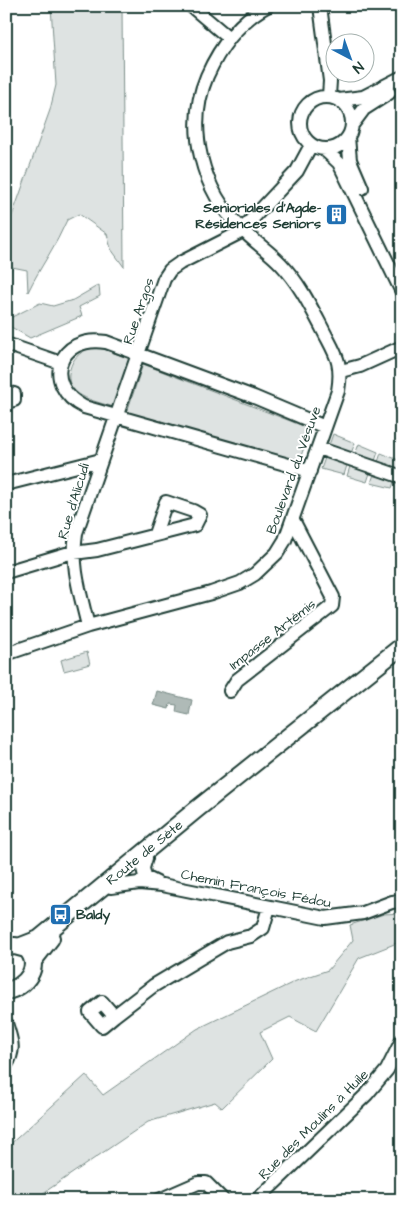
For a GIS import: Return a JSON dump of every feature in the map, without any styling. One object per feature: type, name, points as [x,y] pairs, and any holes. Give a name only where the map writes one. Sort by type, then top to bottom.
[{"type":"main road","name":"Route de Sète","points":[[14,946],[39,939],[182,821],[402,646]]},
{"type":"main road","name":"Route de Sète","points":[[6,991],[17,988],[27,980],[32,970],[33,961],[52,936],[266,755]]},
{"type":"main road","points":[[14,946],[29,952],[33,961]]},
{"type":"street","points":[[191,6],[229,38]]},
{"type":"street","points":[[268,6],[244,22],[229,38],[214,60],[204,84],[198,110],[198,136],[202,162],[211,187],[224,210],[242,230],[268,250],[294,280],[333,350],[341,371],[360,366],[402,347]]},
{"type":"street","points":[[320,6],[334,98],[347,107],[352,116],[350,160],[402,274]]},
{"type":"street","points":[[402,77],[363,97],[319,97],[303,109],[300,118],[300,128],[304,138],[311,145],[324,149],[339,163],[402,292]]},
{"type":"street","points":[[324,149],[342,144],[364,109],[402,86]]},
{"type":"street","name":"Rue Argos","points":[[138,355],[164,279],[170,270],[232,238],[242,230],[297,171],[311,145]]},
{"type":"street","points":[[310,471],[84,407],[72,400],[62,387],[59,377],[60,363],[68,351],[79,343],[92,340],[106,342],[254,397],[326,427]]},
{"type":"street","points":[[6,344],[60,363]]},
{"type":"street","points":[[118,417],[138,355]]},
{"type":"street","name":"Boulevard du Vésuve","points":[[6,654],[88,626],[211,593],[240,583],[255,574],[276,553],[293,520],[338,391],[341,371]]},
{"type":"street","points":[[6,392],[14,394],[14,400],[6,402]]},
{"type":"street","name":"Rue d'Alicudi","points":[[88,626],[73,554],[76,533],[118,417]]},
{"type":"street","points":[[318,448],[402,477]]},
{"type":"street","points":[[6,484],[101,460]]},
{"type":"street","name":"Impasse Artémis","points":[[230,691],[236,680],[332,606],[333,597],[293,520]]},
{"type":"street","points":[[6,572],[155,534]]},
{"type":"street","name":"Chemin François Fédou","points":[[146,858],[143,868],[145,877],[162,885]]},
{"type":"street","name":"Chemin François Fédou","points":[[111,887],[139,883],[162,885],[315,917],[336,918],[363,913],[392,902],[402,902]]},
{"type":"street","points":[[114,1016],[153,986],[227,942],[251,936],[263,928],[269,907]]},
{"type":"street","points":[[6,1023],[12,1042],[13,1055],[6,1065]]},
{"type":"street","name":"Rue des Moulins à Huile","points":[[257,1200],[372,1088],[387,1070],[402,1040]]},
{"type":"street","points":[[159,1200],[198,1183],[206,1183],[223,1200]]},
{"type":"shaded area","points":[[51,6],[122,6],[124,267],[111,249],[107,234],[79,214],[67,220],[28,292],[27,270],[12,267],[6,295],[6,224],[12,216],[50,110],[56,85]]},
{"type":"shaded area","points":[[99,285],[100,296],[79,307],[82,316],[30,338],[6,324],[6,320],[40,303],[53,306],[73,300]]},
{"type":"shaded area","points":[[90,348],[102,348],[130,359],[114,407],[82,396],[71,385],[69,378],[73,362],[80,354]]},
{"type":"shaded area","points":[[143,364],[311,429],[299,461],[127,412]]},
{"type":"shaded area","points":[[333,434],[355,443],[350,456],[328,448]]},
{"type":"shaded area","points":[[359,444],[378,452],[374,464],[354,457]]},
{"type":"shaded area","points":[[381,453],[401,461],[397,472],[377,465]]},
{"type":"shaded area","points":[[326,455],[348,462],[344,475],[321,469]]},
{"type":"shaded area","points":[[351,463],[371,470],[367,482],[347,476]]},
{"type":"shaded area","points":[[375,471],[395,479],[392,488],[371,483]]},
{"type":"shaded area","points":[[87,652],[90,664],[64,671],[61,660]]},
{"type":"shaded area","points":[[157,691],[192,700],[189,715],[176,712],[177,705],[170,704],[169,709],[153,705]]},
{"type":"shaded area","points":[[402,913],[402,941],[359,958],[316,1031],[290,1017],[260,1032],[272,1059],[222,1108],[215,1102],[148,1122],[33,1200],[6,1200],[6,1148],[86,1075],[103,1095],[197,1029],[296,981],[328,970],[353,940],[350,925],[384,914]]},
{"type":"place","name":"Senioriales d'Agde- Résidences Seniors","points":[[337,215]]},
{"type":"place","name":"Baldy","points":[[60,914]]}]
